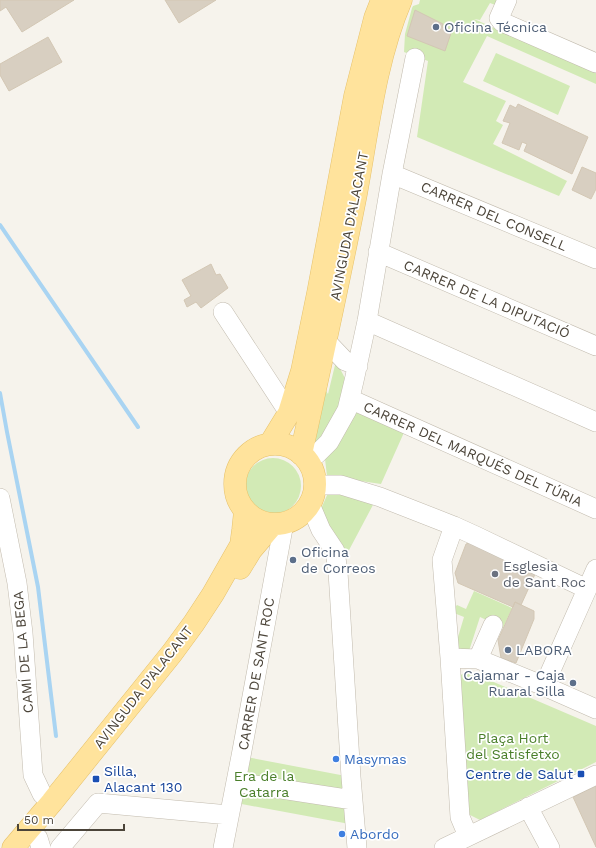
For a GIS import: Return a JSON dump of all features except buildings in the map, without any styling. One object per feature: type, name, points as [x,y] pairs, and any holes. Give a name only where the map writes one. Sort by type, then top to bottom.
[{"type":"main road","name":"AVINGUDA D'ALACANT","points":[[270,444],[289,413],[303,363],[356,96],[375,18],[382,0]]},
{"type":"main road","name":"AVINGUDA D'ALACANT","points":[[303,456],[344,257],[382,58],[395,14],[401,0]]},
{"type":"main road","points":[[270,444],[292,448],[303,456],[311,467],[314,476],[312,494],[303,513],[294,519],[279,524],[263,523],[253,518],[245,511],[238,501],[235,489],[235,476],[240,464],[247,455],[258,448],[270,444]]},
{"type":"main road","name":"AVINGUDA D'ALACANT","points":[[12,848],[52,802],[172,653],[194,623],[213,594],[241,545],[244,530],[245,511]]},
{"type":"main road","name":"AVINGUDA D'ALACANT","points":[[36,845],[196,641],[251,550],[279,524]]},
{"type":"street","points":[[507,0],[499,18],[502,22],[596,63]]},
{"type":"street","points":[[303,456],[317,454],[330,442],[347,410],[367,321],[392,174],[415,58]]},
{"type":"street","name":"CARRER DEL CONSELL","points":[[392,174],[596,259]]},
{"type":"street","name":"CARRER DE LA DIPUTACIÓ","points":[[378,252],[596,346]]},
{"type":"street","points":[[223,312],[289,413]]},
{"type":"street","points":[[367,321],[596,422]]},
{"type":"street","points":[[326,341],[345,361],[358,366]]},
{"type":"street","name":"CARRER DEL MARQUÉS DEL TÚRIA","points":[[350,399],[596,509]]},
{"type":"street","points":[[356,848],[338,572],[334,551],[321,530],[312,494],[340,485],[380,497],[454,526],[587,589]]},
{"type":"street","name":"CAMÍ DE LA BEGA","points":[[1,508],[17,583],[21,611],[33,775],[42,794],[52,802]]},
{"type":"street","name":"CARRER DE SANT ROC","points":[[223,848],[236,782],[279,524]]},
{"type":"street","points":[[454,526],[442,560],[460,817],[468,836]]},
{"type":"street","points":[[544,686],[596,569]]},
{"type":"street","points":[[478,660],[493,625]]},
{"type":"street","points":[[450,658],[478,660],[544,686],[596,709]]},
{"type":"street","points":[[444,848],[596,774]]},
{"type":"street","points":[[236,782],[353,800]]},
{"type":"street","points":[[60,848],[98,803],[230,815]]},
{"type":"street","points":[[528,808],[550,848]]},
{"type":"green space","points":[[420,0],[507,0],[503,8],[490,3],[480,20],[474,19],[596,73],[596,84],[487,36],[463,82],[506,101],[496,121],[503,125],[493,144],[567,181],[559,196],[417,137],[428,61],[404,52],[405,34],[412,8],[413,6],[419,4]]},
{"type":"green space","points":[[496,53],[570,86],[558,115],[483,81]]},
{"type":"green space","points":[[336,361],[348,384],[341,410],[312,451],[322,384],[328,394]]},
{"type":"green space","points":[[357,411],[406,428],[381,484],[327,476],[325,459]]},
{"type":"green space","points":[[267,458],[279,458],[289,462],[297,470],[301,480],[301,492],[297,502],[289,510],[279,514],[267,514],[257,510],[249,502],[245,492],[245,480],[249,470],[257,462]]},
{"type":"green space","points":[[328,493],[341,493],[374,503],[348,552],[341,550],[320,511]]},
{"type":"green space","points":[[474,591],[512,608],[503,628],[480,617],[469,651],[455,647],[464,617],[454,613],[454,608],[457,605],[466,609]]},
{"type":"green space","name":"Plaça Hort del Satisfetxo","points":[[468,671],[596,726],[596,762],[480,820],[464,812],[457,677]]},
{"type":"green space","name":"Era de la Catarra","points":[[241,756],[351,777],[355,825],[231,802]]},
{"type":"waterway","points":[[0,225],[138,427]]},
{"type":"waterway","points":[[0,393],[38,587],[56,736]]},
{"type":"place","name":"Oficina Técnica","points":[[436,27]]},
{"type":"place","name":"Oficina de Correos","points":[[293,560]]},
{"type":"place","name":"Esglesia de Sant Roc","points":[[495,574]]},
{"type":"place","name":"LABORA","points":[[508,650]]},
{"type":"place","name":"Cajamar - Caja Ruaral Silla","points":[[573,683]]},
{"type":"place","name":"Masymas","points":[[336,759]]},
{"type":"place","name":"Centre de Salut","points":[[581,774]]},
{"type":"place","name":"Silla, Alacant 130","points":[[96,779]]},
{"type":"place","name":"Abordo","points":[[342,834]]}]
